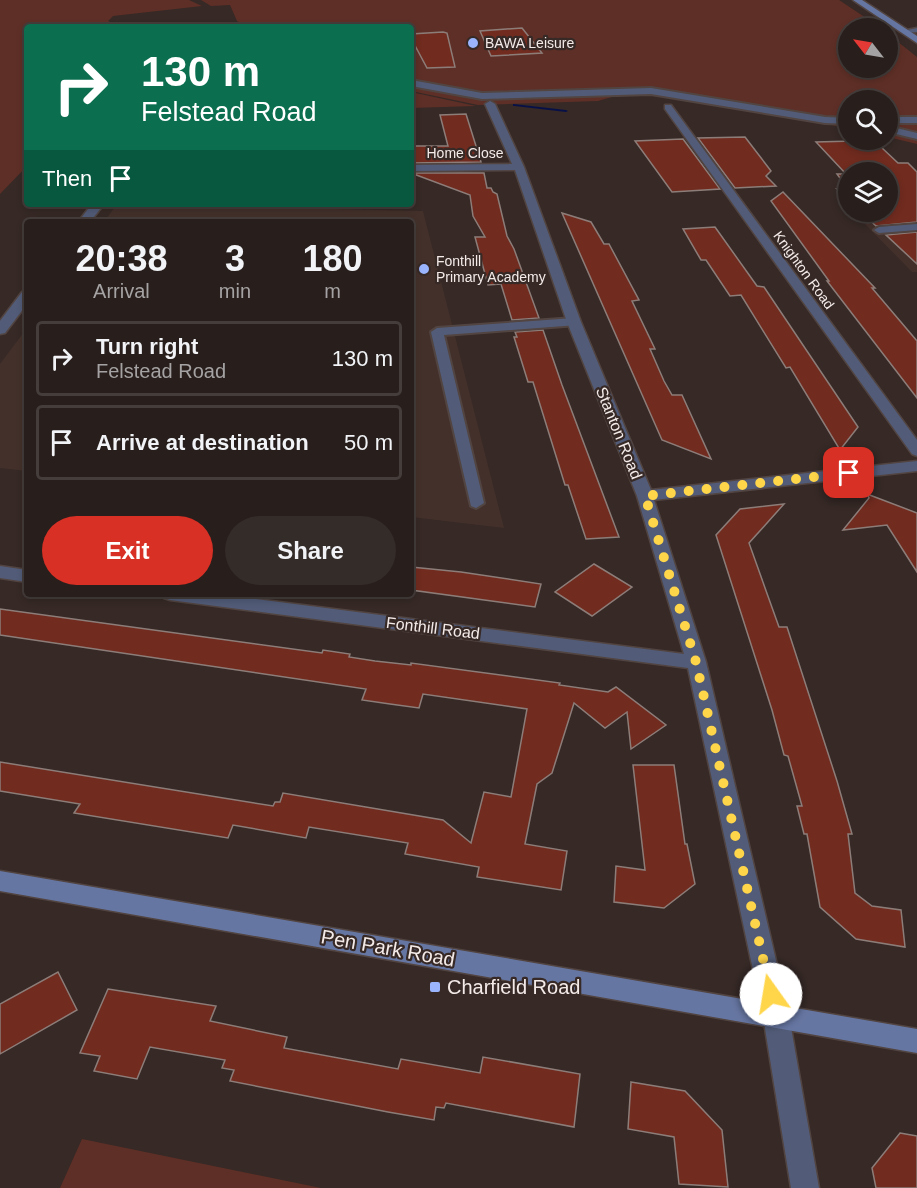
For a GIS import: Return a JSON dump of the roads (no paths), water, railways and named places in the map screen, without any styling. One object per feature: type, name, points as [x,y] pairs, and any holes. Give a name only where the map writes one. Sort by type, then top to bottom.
[{"type":"street","points":[[857,0],[917,40]]},
{"type":"street","points":[[906,31],[917,30]]},
{"type":"street","name":"Stanton Road","points":[[490,104],[519,167],[574,322],[645,496],[696,662],[776,1016]]},
{"type":"street","name":"Knighton Road","points":[[668,107],[917,452]]},
{"type":"street","name":"Home Close","points":[[414,168],[519,167]]},
{"type":"street","points":[[86,219],[96,207]]},
{"type":"street","points":[[0,330],[24,300]]},
{"type":"street","points":[[645,496],[917,466]]},
{"type":"street","points":[[0,572],[24,576]]},
{"type":"street","name":"Fonthill Road","points":[[193,597],[696,662]]},
{"type":"street","name":"Pen Park Road","points":[[0,881],[917,1041]]},
{"type":"street","points":[[776,1016],[805,1188]]},
{"type":"lane","points":[[414,84],[482,96],[651,91],[838,121]]},
{"type":"lane","points":[[898,120],[917,120]]},
{"type":"lane","points":[[898,130],[917,128]]},
{"type":"lane","points":[[898,131],[917,136]]},
{"type":"lane","points":[[879,230],[917,227]]},
{"type":"lane","points":[[476,503],[468,452],[451,396],[437,333],[574,322]]},
{"type":"waterway","points":[[515,105],[566,111]]},
{"type":"place","name":"BAWA Leisure","points":[[473,43]]},
{"type":"place","name":"Fonthill Primary Academy","points":[[424,269]]},
{"type":"place","name":"Charfield Road","points":[[435,987]]}]
